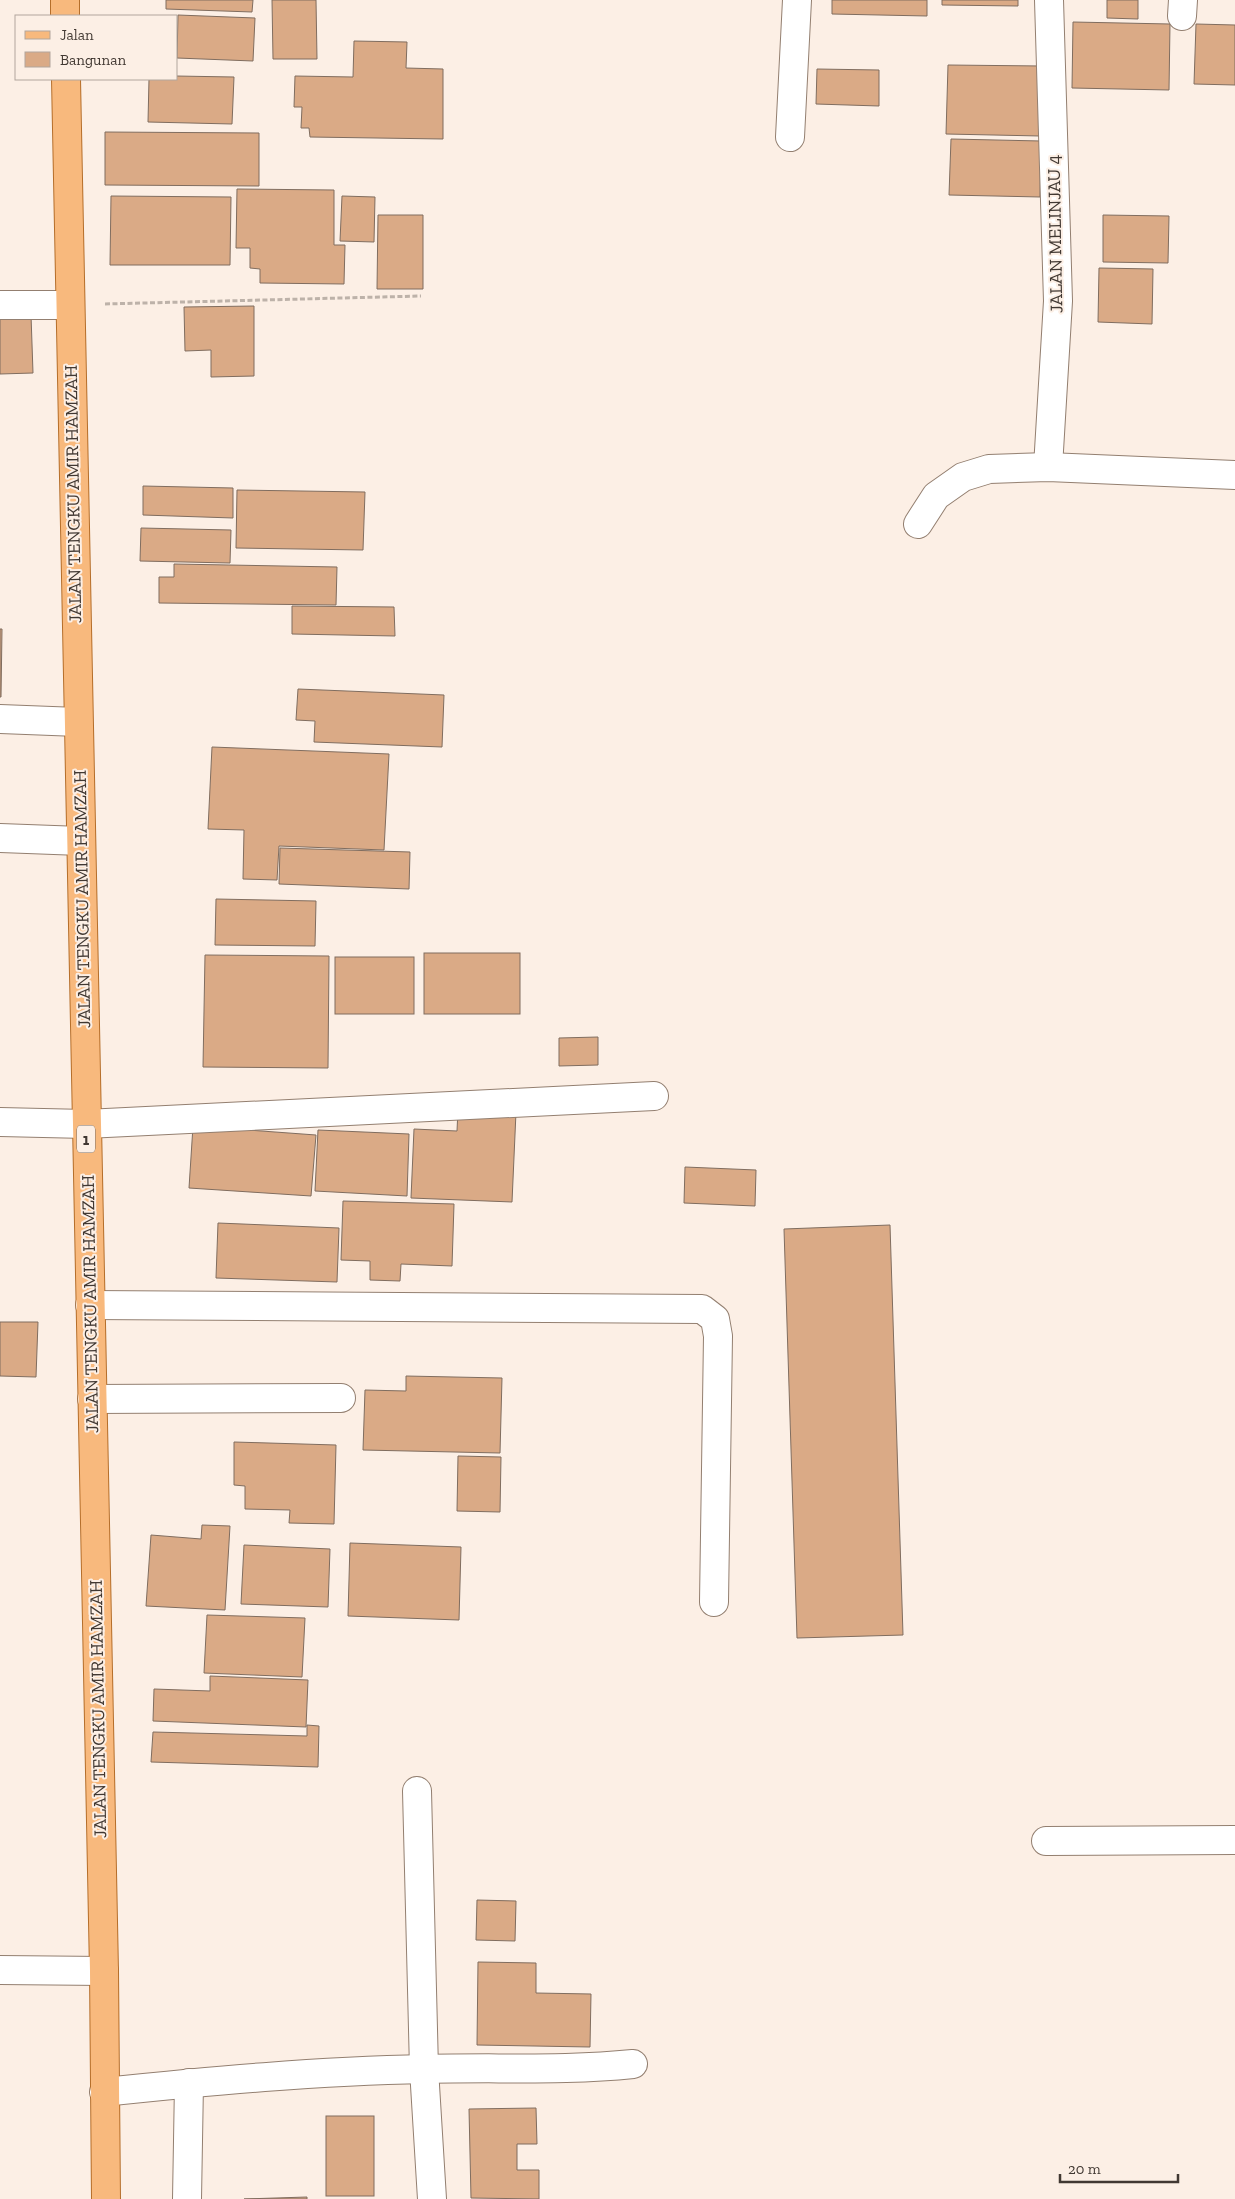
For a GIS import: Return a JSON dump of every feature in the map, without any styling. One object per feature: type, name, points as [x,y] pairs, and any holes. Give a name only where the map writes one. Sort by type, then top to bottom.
[{"type":"main road","points":[[65,0],[65,15]]},
{"type":"main road","name":"JALAN TENGKU AMIR HAMZAH","points":[[66,80],[69,305],[104,1971],[106,2199]]},
{"type":"street","points":[[790,138],[797,0]]},
{"type":"street","name":"JALAN MELINJAU 4","points":[[1048,467],[1058,301],[1049,0]]},
{"type":"street","points":[[0,305],[69,305]]},
{"type":"street","points":[[918,524],[936,496],[962,477],[989,469],[1048,467],[1235,475]]},
{"type":"street","points":[[0,719],[78,722]]},
{"type":"street","points":[[0,838],[80,841]]},
{"type":"street","points":[[0,1122],[86,1124],[654,1096]]},
{"type":"street","points":[[90,1305],[702,1309],[715,1319],[718,1336],[714,1602]]},
{"type":"street","points":[[92,1399],[341,1398]]},
{"type":"street","points":[[417,1791],[424,2069],[432,2199]]},
{"type":"street","points":[[1046,1841],[1235,1840]]},
{"type":"street","points":[[0,1970],[104,1971]]},
{"type":"street","points":[[104,2092],[189,2083],[424,2069],[586,2068],[633,2064]]},
{"type":"street","points":[[187,2199],[189,2083]]},
{"type":"path","points":[[69,305],[421,296]]},
{"type":"building","points":[[166,0],[253,0],[252,12],[166,9]]},
{"type":"building","points":[[272,0],[316,0],[317,59],[273,59]]},
{"type":"building","points":[[832,0],[927,0],[927,16],[832,14]]},
{"type":"building","points":[[942,0],[1018,0],[1018,6],[942,5]]},
{"type":"building","points":[[1107,0],[1138,0],[1138,19],[1107,18]]},
{"type":"building","points":[[178,15],[255,18],[253,61],[178,58]]},
{"type":"building","points":[[1073,22],[1170,24],[1169,90],[1072,88]]},
{"type":"building","points":[[1196,24],[1235,25],[1235,85],[1194,84]]},
{"type":"building","points":[[354,41],[407,42],[406,68],[443,69],[443,139],[310,137],[309,128],[301,128],[302,107],[294,107],[295,76],[353,77]]},
{"type":"building","points":[[948,65],[1042,66],[1040,136],[946,134]]},
{"type":"building","points":[[817,69],[879,70],[879,106],[816,104]]},
{"type":"building","points":[[178,76],[234,77],[232,124],[148,122],[149,80],[178,80]]},
{"type":"building","points":[[105,132],[259,133],[259,186],[105,185]]},
{"type":"building","points":[[951,139],[1041,141],[1040,197],[949,195]]},
{"type":"building","points":[[237,189],[334,190],[334,245],[345,245],[344,284],[260,283],[260,269],[250,268],[250,248],[236,248]]},
{"type":"building","points":[[111,196],[231,197],[230,265],[110,265]]},
{"type":"building","points":[[342,196],[375,197],[374,242],[340,241]]},
{"type":"building","points":[[378,215],[423,215],[423,289],[377,289]]},
{"type":"building","points":[[1103,215],[1169,216],[1168,263],[1103,262]]},
{"type":"building","points":[[1099,268],[1153,269],[1152,324],[1098,322]]},
{"type":"building","points":[[254,306],[254,376],[211,377],[211,350],[185,351],[184,307]]},
{"type":"building","points":[[0,315],[31,315],[33,373],[0,374]]},
{"type":"building","points":[[143,486],[233,488],[233,518],[143,515]]},
{"type":"building","points":[[237,490],[365,492],[363,550],[236,548]]},
{"type":"building","points":[[141,528],[231,530],[230,563],[140,561]]},
{"type":"building","points":[[174,564],[337,567],[336,605],[159,603],[159,577],[174,577]]},
{"type":"building","points":[[292,606],[394,607],[395,636],[292,634]]},
{"type":"building","points":[[0,629],[2,629],[1,697],[0,697]]},
{"type":"building","points":[[298,689],[444,695],[442,747],[314,742],[315,721],[296,720]]},
{"type":"building","points":[[212,747],[389,754],[384,850],[279,846],[277,880],[243,879],[244,830],[208,829]]},
{"type":"building","points":[[280,848],[410,852],[409,889],[279,884]]},
{"type":"building","points":[[216,899],[316,901],[315,946],[215,945]]},
{"type":"building","points":[[424,953],[520,953],[520,1014],[424,1014]]},
{"type":"building","points":[[205,955],[329,956],[328,1068],[203,1067]]},
{"type":"building","points":[[335,957],[414,957],[414,1014],[335,1014]]},
{"type":"building","points":[[598,1037],[598,1065],[559,1066],[559,1038]]},
{"type":"building","points":[[458,1109],[516,1112],[512,1202],[411,1198],[414,1129],[457,1131]]},
{"type":"building","points":[[193,1126],[316,1135],[311,1196],[189,1188]]},
{"type":"building","points":[[318,1130],[409,1134],[407,1196],[315,1191]]},
{"type":"building","points":[[685,1167],[756,1170],[755,1206],[684,1203]]},
{"type":"building","points":[[343,1201],[454,1204],[452,1266],[401,1264],[400,1281],[370,1280],[370,1261],[341,1260]]},
{"type":"building","points":[[218,1223],[339,1228],[337,1282],[216,1278]]},
{"type":"building","points":[[890,1225],[903,1635],[797,1638],[784,1229]]},
{"type":"building","points":[[0,1322],[38,1322],[36,1377],[0,1376]]},
{"type":"building","points":[[406,1376],[502,1378],[500,1453],[363,1450],[365,1390],[406,1391]]},
{"type":"building","points":[[234,1442],[336,1445],[334,1524],[289,1523],[290,1510],[245,1509],[245,1486],[234,1485]]},
{"type":"building","points":[[458,1456],[501,1457],[500,1512],[457,1511]]},
{"type":"building","points":[[202,1525],[230,1526],[225,1610],[146,1606],[151,1535],[201,1539]]},
{"type":"building","points":[[350,1543],[461,1547],[459,1620],[348,1616]]},
{"type":"building","points":[[244,1545],[330,1549],[328,1607],[241,1604]]},
{"type":"building","points":[[207,1615],[305,1618],[302,1677],[204,1673]]},
{"type":"building","points":[[210,1676],[308,1680],[306,1727],[153,1721],[154,1689],[210,1691]]},
{"type":"building","points":[[307,1725],[319,1726],[318,1767],[151,1762],[153,1732],[307,1736]]},
{"type":"building","points":[[477,1900],[516,1901],[515,1941],[476,1940]]},
{"type":"building","points":[[478,1962],[536,1963],[536,1993],[591,1994],[590,2047],[477,2045]]},
{"type":"building","points":[[536,2108],[537,2144],[517,2144],[517,2170],[539,2170],[539,2199],[471,2198],[469,2109]]},
{"type":"building","points":[[326,2116],[374,2116],[374,2196],[326,2196]]},
{"type":"building","points":[[307,2197],[307,2199],[244,2199]]}]
